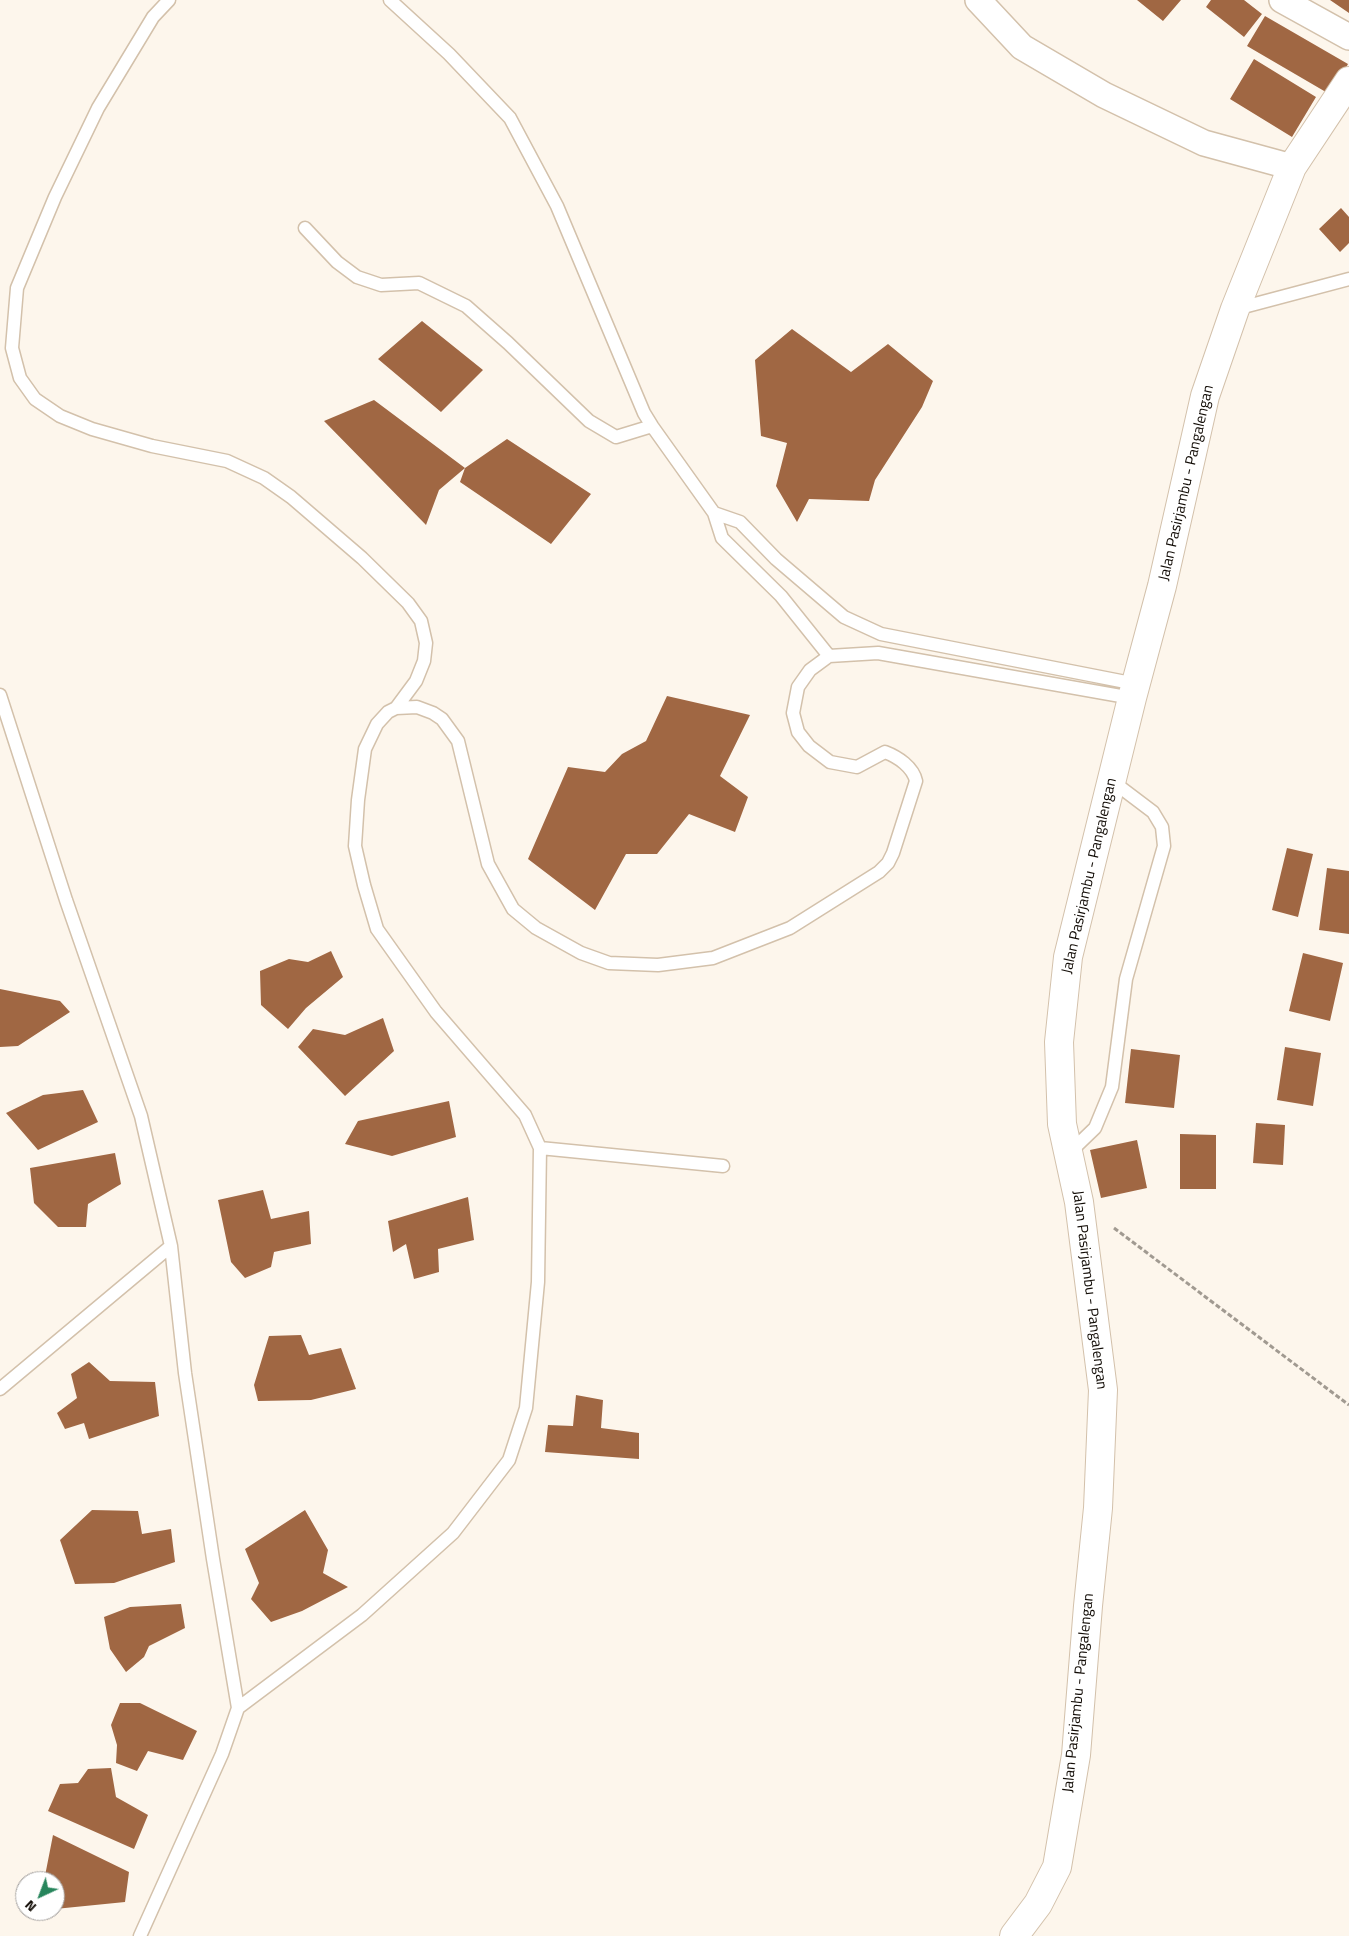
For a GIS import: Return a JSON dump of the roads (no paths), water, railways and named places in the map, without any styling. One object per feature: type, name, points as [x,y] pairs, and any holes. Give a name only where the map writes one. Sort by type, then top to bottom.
[{"type":"main road","name":"Jalan Pasirjambu - Pangalengan","points":[[1014,1936],[1038,1904],[1057,1867],[1076,1755],[1098,1508],[1103,1390],[1079,1202],[1062,1124],[1059,1042],[1068,957],[1162,586],[1205,396],[1235,309],[1292,168],[1349,82]]},
{"type":"street","points":[[978,0],[1022,47],[1104,95],[1204,144],[1292,168]]},
{"type":"street","points":[[1282,0],[1349,37]]},
{"type":"lane","points":[[169,0],[153,17],[98,108],[55,198],[17,288],[12,348],[20,378],[35,399],[60,416],[92,429],[152,446],[226,461],[264,478],[291,497],[362,558],[392,586],[421,621],[426,643],[424,661],[416,681],[396,708]]},
{"type":"lane","points":[[390,0],[449,54],[510,118],[557,206],[644,413],[714,513],[722,538],[781,596],[829,656]]},
{"type":"lane","points":[[305,228],[337,262],[356,277],[381,284],[419,283],[466,306],[508,343],[589,421],[616,437],[652,426]]},
{"type":"lane","points":[[1235,309],[1349,279]]},
{"type":"lane","points":[[714,513],[740,522],[776,559],[844,617],[881,634],[1052,667],[1134,691]]},
{"type":"lane","points":[[878,652],[881,634]]},
{"type":"lane","points":[[238,1708],[362,1615],[453,1533],[509,1460],[526,1408],[538,1282],[540,1148],[525,1115],[436,1012],[377,929],[355,846],[358,800],[365,749],[377,724],[388,712],[396,708],[417,707],[433,713],[442,719],[458,741],[488,864],[513,909],[536,928],[581,953],[609,963],[658,965],[713,958],[790,928],[879,872],[888,864],[916,781],[912,770],[895,756],[885,752],[857,767],[830,762],[810,746],[798,732],[793,713],[798,687],[810,670],[829,656],[878,652],[1049,683],[1134,691]]},
{"type":"lane","points":[[1049,683],[1052,667]]},
{"type":"lane","points":[[0,695],[66,900],[141,1116],[171,1246],[185,1373],[238,1708],[222,1754],[140,1936]]},
{"type":"lane","points":[[1068,1154],[1095,1128],[1112,1087],[1126,979],[1164,846],[1162,827],[1152,812],[1112,781]]},
{"type":"lane","points":[[540,1148],[723,1166]]},
{"type":"lane","points":[[0,1389],[171,1246]]}]
